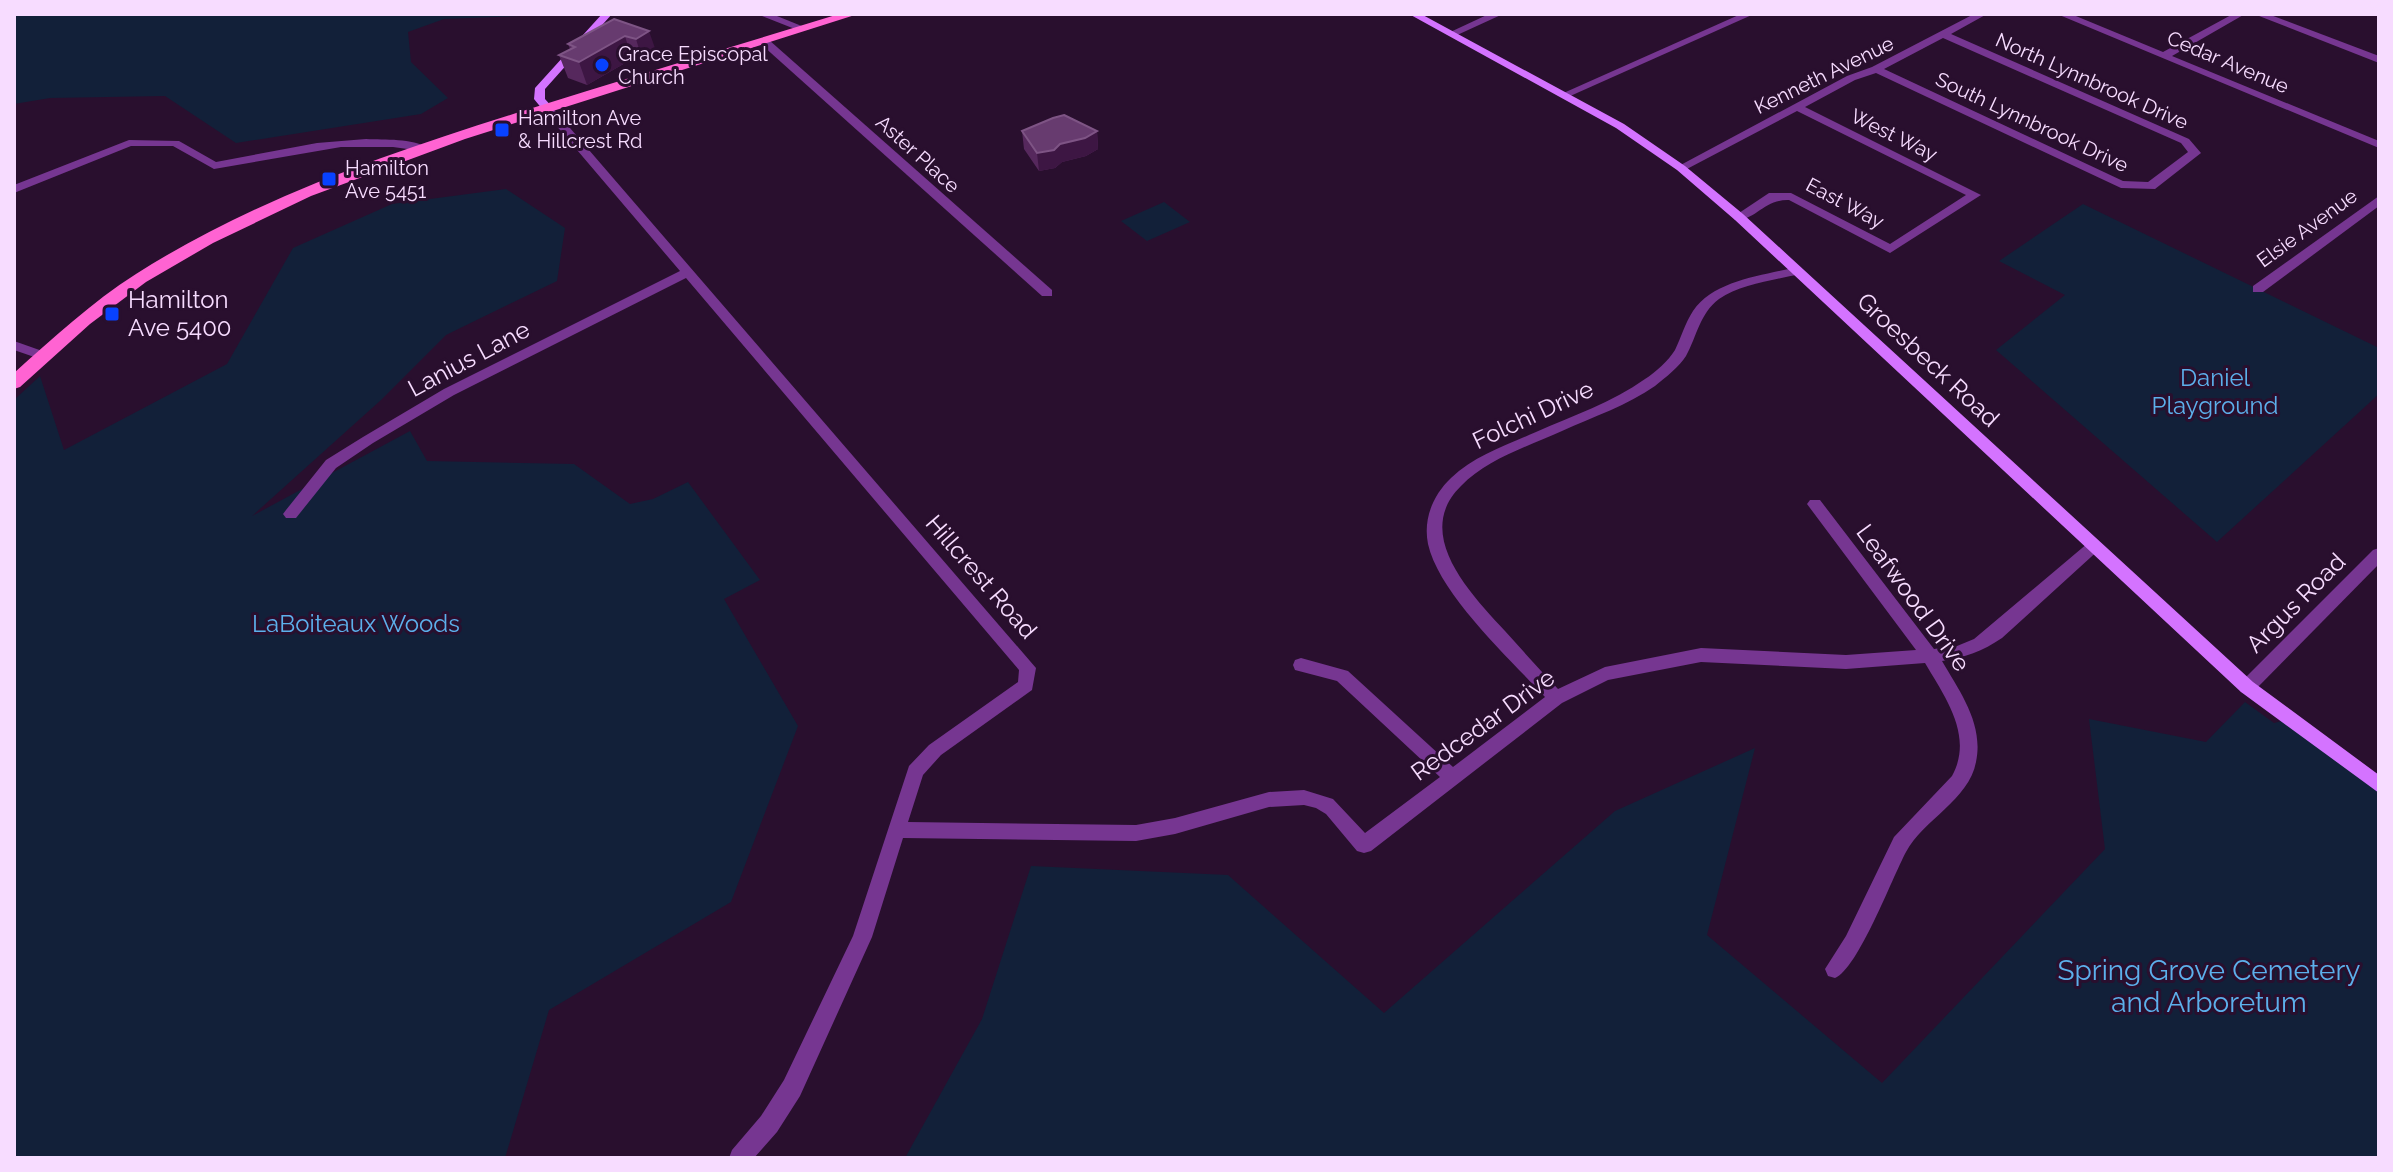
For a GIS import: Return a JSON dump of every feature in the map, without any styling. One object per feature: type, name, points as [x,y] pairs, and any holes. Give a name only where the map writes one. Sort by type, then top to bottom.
[{"type":"main road","points":[[14,383],[120,292],[193,247],[275,207],[422,148],[852,14]]},
{"type":"street","points":[[547,108],[539,99],[540,88],[607,14]]},
{"type":"street","points":[[762,14],[804,29]]},
{"type":"street","name":"Groesbeck Road","points":[[1414,14],[1620,126],[1681,168],[1739,217],[2247,687],[2379,785]]},
{"type":"street","points":[[1451,34],[1498,14]]},
{"type":"street","points":[[1564,95],[1749,14]]},
{"type":"street","name":"Kenneth Avenue","points":[[1681,168],[1851,78],[1876,69],[1982,14]]},
{"type":"street","name":"Cedar Avenue","points":[[2062,14],[2379,145]]},
{"type":"street","points":[[2165,55],[2240,14]]},
{"type":"street","points":[[2259,14],[2379,60]]},
{"type":"street","name":"North Lynnbrook Drive","points":[[1944,35],[2185,141],[2195,153],[2173,171]]},
{"type":"street","name":"Aster Place","points":[[765,42],[1047,293]]},
{"type":"street","name":"South Lynnbrook Drive","points":[[1876,69],[2121,184],[2147,187],[2173,171]]},
{"type":"street","name":"West Way","points":[[1797,107],[1975,195],[1890,249]]},
{"type":"street","name":"Hillcrest Road","points":[[547,108],[1028,668],[1026,685],[935,750],[915,771],[862,937],[792,1088],[769,1124],[740,1158]]},
{"type":"street","points":[[14,189],[129,143],[175,143],[214,166],[346,141],[370,140],[422,148]]},
{"type":"street","name":"East Way","points":[[1739,217],[1769,198],[1785,195],[1890,249]]},
{"type":"street","name":"Elsie Avenue","points":[[2258,289],[2379,200]]},
{"type":"street","name":"Folchi Drive","points":[[1556,698],[1448,576],[1436,545],[1435,529],[1440,505],[1447,492],[1456,481],[1482,462],[1651,382],[1679,356],[1698,313],[1713,297],[1728,289],[1796,271]]},
{"type":"street","name":"Lanius Lane","points":[[291,514],[331,464],[381,433],[449,392],[689,272]]},
{"type":"street","points":[[14,345],[43,356]]},
{"type":"street","name":"Leafwood Drive","points":[[1815,504],[1930,656],[1966,720],[1970,740],[1967,765],[1958,781],[1901,843],[1853,942],[1835,969]]},
{"type":"street","name":"Redcedar Drive","points":[[897,830],[1136,833],[1175,826],[1267,800],[1295,796],[1322,802],[1344,820],[1364,845],[1556,698],[1605,674],[1701,655],[1748,655],[1817,662],[1958,652],[1988,639],[2094,547]]},
{"type":"street","name":"Argus Road","points":[[2247,687],[2379,554]]},
{"type":"street","points":[[1301,665],[1342,676],[1452,777]]},
{"type":"green space","points":[[14,14],[576,14],[444,19],[408,32],[411,62],[448,98],[421,114],[236,143],[165,96],[50,98],[14,104]]},
{"type":"green space","name":"LaBoiteaux Woods","points":[[506,189],[565,228],[557,281],[446,335],[381,400],[252,516],[410,431],[427,461],[574,464],[630,504],[653,499],[688,482],[760,580],[724,599],[798,726],[731,902],[549,1010],[505,1158],[14,1158],[14,400],[40,376],[64,450],[227,364],[293,248],[392,204]]},
{"type":"green space","points":[[1164,202],[1190,222],[1147,241],[1121,221]]},
{"type":"green space","name":"Daniel Playground","points":[[2083,204],[2379,348],[2379,394],[2217,542],[1996,350],[2065,295],[1999,261]]},
{"type":"green space","name":"Spring Grove Cemetery and Arboretum","points":[[2245,702],[2274,723],[2289,719],[2379,785],[2379,1158],[905,1158],[982,1019],[1031,866],[1228,875],[1384,1013],[1615,811],[1755,748],[1707,935],[1882,1083],[2105,849],[2089,719],[2206,742]]},
{"type":"building","points":[[614,19],[649,31],[636,39],[625,36],[579,62],[559,55],[575,47],[568,44]]},
{"type":"building","points":[[1064,115],[1097,131],[1085,138],[1060,144],[1054,150],[1037,153],[1022,131]]},
{"type":"place","name":"Grace Episcopal Church","points":[[602,65]]},
{"type":"place","name":"Hamilton Ave & Hillcrest Rd","points":[[502,130]]},
{"type":"place","name":"Hamilton Ave 5451","points":[[329,179]]},
{"type":"place","name":"Hamilton Ave 5400","points":[[112,314]]}]
